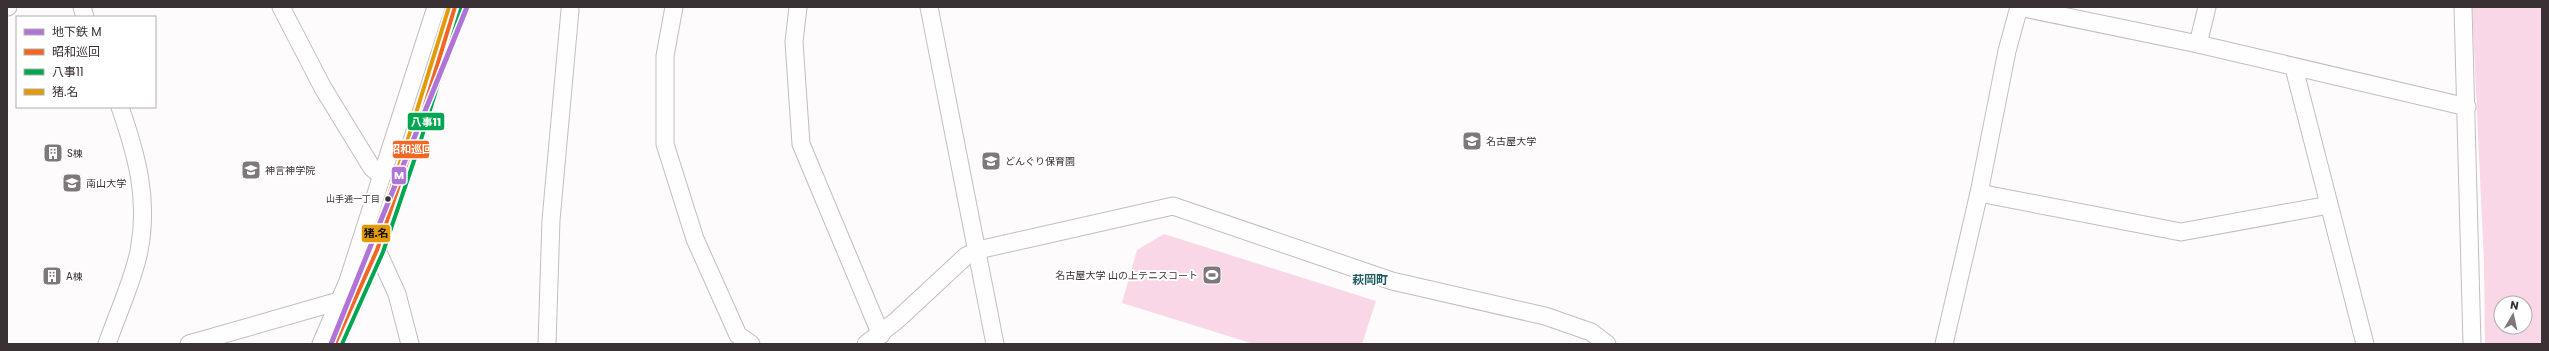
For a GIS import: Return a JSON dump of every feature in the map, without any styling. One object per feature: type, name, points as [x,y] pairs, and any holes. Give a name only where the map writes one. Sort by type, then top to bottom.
[{"type":"street","points":[[281,7],[323,88],[372,168],[381,176]]},
{"type":"street","points":[[321,344],[339,301],[436,7]]},
{"type":"street","points":[[335,344],[377,250],[413,144],[455,7]]},
{"type":"street","points":[[674,7],[665,56],[665,144],[696,239],[738,335],[751,344]]},
{"type":"street","points":[[798,7],[794,42],[801,144],[880,335]]},
{"type":"street","points":[[928,7],[978,250],[995,344]]},
{"type":"street","points":[[1944,344],[1979,193],[2007,52],[2019,7],[2198,44],[2294,68],[2467,107]]},
{"type":"street","points":[[2198,44],[2207,7]]},
{"type":"street","points":[[2463,7],[2467,107],[2472,344]]},
{"type":"street","points":[[547,344],[550,220],[571,8]]},
{"type":"street","points":[[2294,68],[2365,344]]},
{"type":"street","points":[[107,344],[139,252],[143,216],[138,162],[120,108]]},
{"type":"street","points":[[1979,193],[2180,232],[2329,205]]},
{"type":"street","points":[[866,344],[880,335],[966,256],[978,250],[1173,206],[1392,281],[1545,316],[1591,332],[1607,344]]},
{"type":"street","points":[[377,250],[397,294],[410,344]]},
{"type":"street","points":[[189,344],[339,301]]},
{"type":"shaded area","points":[[2472,7],[2542,7],[2542,344],[2485,344],[2484,262]]},
{"type":"shaded area","name":"名古屋大学 山の上テニスコート","points":[[1164,234],[1376,301],[1362,344],[1254,344],[1122,303],[1137,250]]},
{"type":"metro line","name":"M","points":[[331,344],[467,7]]},
{"type":"transit line","name":"猪.名","points":[[330,342],[371,248],[407,142],[449,7]]},
{"type":"transit line","name":"昭和巡回","points":[[335,344],[377,250],[413,144],[455,7]]},
{"type":"transit line","name":"八事11","points":[[342,344],[383,252],[419,146],[461,9]]},
{"type":"place","name":"名古屋大学","points":[[1472,141]]},
{"type":"place","name":"S棟","points":[[53,153]]},
{"type":"place","name":"どんぐり保育園","points":[[991,161]]},
{"type":"place","name":"神言神学院","points":[[251,170]]},
{"type":"place","name":"南山大学","points":[[72,183]]},
{"type":"place","name":"山手通一丁目","points":[[388,199]]},
{"type":"place","name":"名古屋大学 山の上テニスコート","points":[[1212,275]]},
{"type":"place","name":"A棟","points":[[52,276]]},
{"type":"district","name":"萩岡町","points":[[1370,279]]}]
